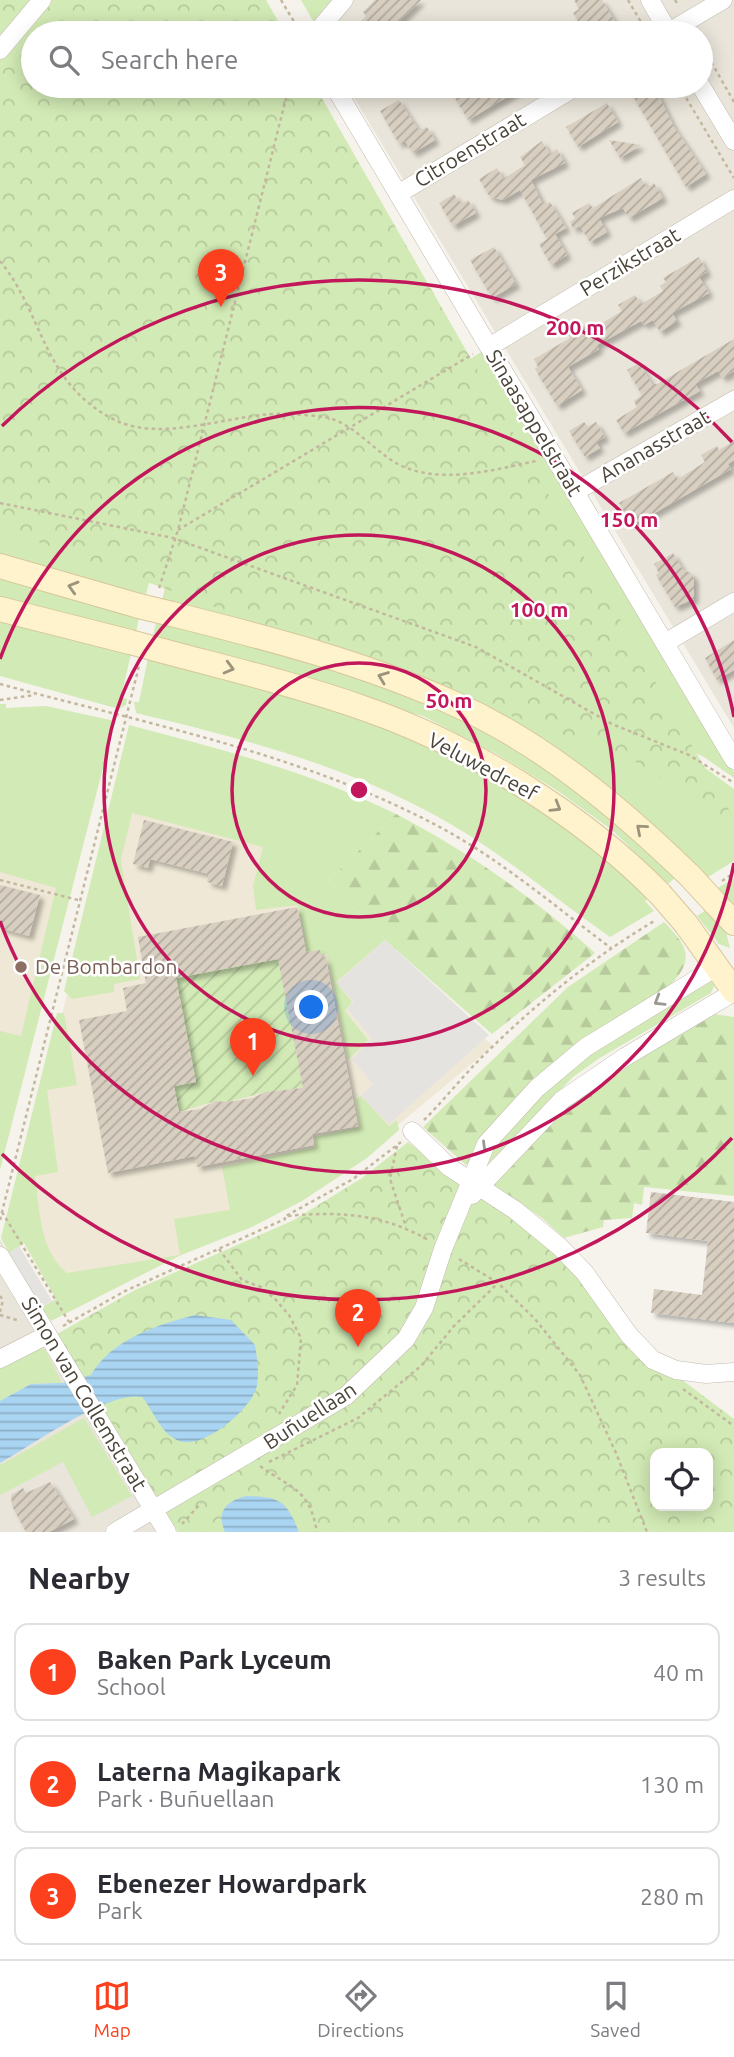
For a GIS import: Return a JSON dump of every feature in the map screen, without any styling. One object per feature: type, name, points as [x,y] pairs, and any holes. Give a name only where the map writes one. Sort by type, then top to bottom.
[{"type":"main road","name":"Veluwedreef","points":[[0,566],[332,658],[456,704],[538,751],[610,802],[690,876],[716,893],[734,923]]},
{"type":"main road","name":"Veluwedreef","points":[[0,609],[130,642],[365,708],[470,756],[571,816],[661,905],[726,961],[734,991]]},
{"type":"street","points":[[24,21],[42,0]]},
{"type":"street","points":[[326,21],[344,0]]},
{"type":"street","points":[[650,0],[661,21]]},
{"type":"street","points":[[688,21],[723,0]]},
{"type":"street","points":[[0,50],[21,25]]},
{"type":"street","name":"Sinaasappelstraat","points":[[341,98],[734,760]]},
{"type":"street","name":"Citroenstraat","points":[[398,194],[557,98]]},
{"type":"street","points":[[708,98],[734,141]]},
{"type":"street","name":"Perzikstraat","points":[[488,346],[734,199]]},
{"type":"street","name":"Ananasstraat","points":[[575,492],[734,400]]},
{"type":"street","points":[[665,643],[734,602]]},
{"type":"street","name":"Buñuellaan","points":[[475,1186],[486,1144],[537,1088],[586,1047],[726,961]]},
{"type":"street","name":"Buñuellaan","points":[[115,1532],[155,1511],[346,1396],[372,1375],[406,1339],[424,1308],[443,1249],[475,1186],[562,1100],[625,1057],[734,991]]},
{"type":"street","points":[[412,1131],[475,1186],[515,1210],[560,1247],[585,1273],[629,1335],[653,1360],[676,1370],[706,1374],[734,1372]]},
{"type":"street","name":"Simon van Collemstraat","points":[[0,1256],[167,1532]]},
{"type":"street","points":[[0,1359],[47,1335]]},
{"type":"path","points":[[281,0],[294,21]]},
{"type":"path","points":[[628,0],[641,21]]},
{"type":"path","points":[[713,65],[734,102]]},
{"type":"path","points":[[686,98],[734,178]]},
{"type":"path","points":[[0,261],[15,279],[50,358],[67,382],[112,419],[164,428],[194,428],[244,418],[286,414],[331,419],[396,463],[420,472],[456,474],[554,457]]},
{"type":"path","points":[[178,530],[488,346]]},
{"type":"path","points":[[0,503],[173,538],[477,648],[612,724],[689,755],[734,783]]},
{"type":"path","points":[[0,684],[255,753],[346,783],[447,832],[519,878],[611,948]]},
{"type":"path","points":[[0,700],[37,694]]},
{"type":"path","points":[[716,893],[734,873]]},
{"type":"path","points":[[0,880],[79,900]]},
{"type":"path","points":[[47,1335],[125,1291],[285,1219],[284,1217],[353,1179],[412,1131],[506,1034],[661,905]]},
{"type":"path","points":[[397,1145],[390,1179],[406,1227]]},
{"type":"path","points":[[2,1211],[69,1322]]},
{"type":"path","points":[[284,1217],[325,1212],[368,1215],[406,1227],[498,1283],[535,1319],[580,1375],[616,1453],[647,1532]]},
{"type":"path","points":[[219,1249],[242,1280],[261,1287],[289,1314],[301,1338],[297,1385],[277,1417]]},
{"type":"path","points":[[0,1296],[0,1312]]},
{"type":"path","points":[[681,1388],[734,1426]]},
{"type":"path","points":[[260,1466],[297,1490],[312,1506],[317,1532]]},
{"type":"shaded area","points":[[321,0],[734,0],[734,728],[354,98],[713,98],[713,21],[313,21]]},
{"type":"shaded area","points":[[122,795],[274,833],[319,889],[493,1046],[363,1154],[244,1229],[62,1305],[13,1215],[65,1003]]},
{"type":"shaded area","name":"De Bombardon","points":[[0,871],[62,887],[23,1053],[0,1046]]},
{"type":"shaded area","points":[[385,940],[489,1035],[389,1124],[361,1096],[373,1084],[352,1059],[372,1038],[347,1009],[354,1002],[337,983]]},
{"type":"shaded area","points":[[0,1239],[49,1325],[167,1532],[0,1532]]},
{"type":"shaded area","points":[[19,1246],[52,1301],[41,1308],[9,1253]]},
{"type":"green space","points":[[0,0],[266,0],[278,21],[21,21],[21,98],[322,98],[734,819],[734,825],[634,761],[0,528]]},
{"type":"green space","points":[[301,0],[331,0],[313,21]]},
{"type":"green space","points":[[483,351],[734,772],[734,778],[704,757],[633,724],[292,466]]},
{"type":"green space","points":[[0,507],[157,553],[146,594],[141,593],[139,598],[0,558]]},
{"type":"green space","points":[[173,556],[690,757],[734,789],[734,861],[708,877],[698,866],[693,869],[560,756],[162,600]]},
{"type":"green space","points":[[0,576],[139,618],[136,632],[0,598]]},
{"type":"green space","points":[[0,614],[131,654],[121,697],[127,699],[126,705],[119,709],[0,676]]},
{"type":"green space","points":[[156,623],[328,664],[429,703],[529,755],[578,788],[678,875],[668,884],[612,830],[555,789],[495,753],[423,716],[167,644],[168,639],[153,635]]},
{"type":"green space","points":[[148,658],[304,696],[435,748],[490,778],[578,835],[649,897],[645,901],[654,911],[610,937],[483,844],[426,810],[386,791],[305,759],[136,713],[134,702],[139,702]]},
{"type":"green space","points":[[0,704],[6,704],[6,708],[46,706],[115,721],[0,1170],[0,1031],[21,1036],[56,888],[0,872]]},
{"type":"green space","points":[[129,725],[298,774],[396,814],[328,881],[385,940],[336,982],[352,1002],[345,1011],[368,1040],[348,1060],[327,954],[292,960],[281,967],[301,1086],[181,1106],[177,1086],[195,1082],[169,977],[307,949],[298,905],[256,910],[253,886],[263,847],[132,813],[121,860],[140,979],[114,984],[114,992],[72,999],[64,991]]},
{"type":"green space","points":[[396,814],[500,877],[595,953],[492,1034],[385,940],[328,881]]},
{"type":"green space","points":[[734,878],[734,906],[718,888]]},
{"type":"green space","points":[[708,909],[725,928],[730,948],[719,944],[697,916]]},
{"type":"green space","points":[[664,922],[679,938],[686,953],[683,969],[677,977],[668,987],[544,1070],[508,1109],[466,1165],[423,1127],[568,987]]},
{"type":"green space","points":[[297,955],[280,968],[303,1088],[265,1092],[228,1102],[215,1101],[179,1112],[174,1086],[196,1082],[172,979]]},
{"type":"green space","points":[[710,980],[714,986],[711,993],[598,1059],[573,1077],[489,1163],[486,1160],[506,1130],[529,1103],[556,1079],[616,1035]]},
{"type":"green space","points":[[57,1013],[64,1013],[77,1085],[47,1090],[58,1172],[35,1176],[42,1229],[51,1253],[67,1273],[180,1255],[174,1219],[230,1210],[222,1167],[316,1147],[315,1137],[360,1127],[356,1099],[361,1096],[389,1126],[397,1120],[399,1130],[367,1158],[302,1201],[252,1227],[181,1255],[51,1321],[41,1308],[56,1299],[24,1243],[9,1253],[1,1238]]},
{"type":"green space","points":[[714,1014],[734,1017],[734,1196],[644,1187],[642,1205],[634,1203],[632,1218],[604,1220],[603,1227],[564,1238],[542,1218],[492,1184],[554,1114],[616,1069]]},
{"type":"green space","points":[[408,1142],[463,1185],[524,1220],[681,1379],[734,1419],[734,1532],[178,1532],[57,1334],[135,1290],[294,1220],[362,1178]]},
{"type":"green space","points":[[38,1347],[45,1349],[62,1383],[31,1384],[0,1401],[0,1369]]},
{"type":"green space","points":[[84,1418],[132,1496],[92,1517],[63,1462],[0,1495],[0,1465]]},
{"type":"water","points":[[195,1315],[231,1320],[255,1345],[258,1373],[256,1389],[243,1409],[222,1428],[197,1441],[175,1439],[161,1426],[142,1397],[128,1397],[91,1410],[0,1463],[0,1401],[31,1384],[62,1383],[91,1375],[100,1362],[123,1343],[151,1329]]},
{"type":"water","points":[[246,1496],[280,1502],[290,1513],[299,1532],[225,1532],[222,1513],[228,1504]]},
{"type":"building","points":[[375,0],[421,0],[399,21],[361,21],[366,16],[363,12]]},
{"type":"building","points":[[574,0],[602,0],[615,21],[578,21],[573,13],[579,9]]},
{"type":"building","points":[[455,98],[506,98],[468,120]]},
{"type":"building","points":[[634,98],[660,98],[674,127],[706,174],[686,187]]},
{"type":"building","points":[[399,100],[419,131],[427,127],[435,140],[413,153],[405,141],[399,144],[380,111]]},
{"type":"building","points":[[607,103],[618,122],[578,147],[566,127]]},
{"type":"building","points":[[609,140],[641,145],[620,158]]},
{"type":"building","points":[[542,141],[550,154],[557,149],[565,163],[531,180],[543,205],[550,202],[566,228],[555,234],[567,255],[551,265],[539,244],[547,239],[520,190],[503,200],[490,197],[479,179],[497,168],[503,179],[525,165],[520,157]]},
{"type":"building","points":[[641,178],[647,188],[654,183],[663,198],[629,218],[623,208],[599,218],[607,232],[590,242],[580,226],[573,229],[570,222],[575,218],[572,213],[589,203],[593,208]]},
{"type":"building","points":[[454,194],[461,204],[468,200],[476,213],[453,226],[439,203]]},
{"type":"building","points":[[494,247],[516,284],[492,298],[470,260]]},
{"type":"building","points":[[699,257],[707,272],[699,277],[709,293],[672,313],[677,321],[660,332],[653,320],[644,325],[641,321],[597,345],[599,349],[568,367],[582,390],[557,406],[535,369],[538,367],[534,359],[570,338],[568,335],[585,325],[589,331],[622,311],[618,305],[635,295],[641,304],[663,291],[660,286],[666,282],[663,278]]},
{"type":"building","points":[[734,339],[734,371],[722,378],[718,371],[695,384],[700,391],[624,433],[616,420],[637,407],[634,401],[642,395],[627,370],[639,363],[652,384],[657,384]]},
{"type":"building","points":[[584,422],[588,427],[596,422],[605,437],[596,442],[600,448],[585,457],[569,431]]},
{"type":"building","points":[[734,441],[734,460],[728,464],[731,469],[639,522],[623,521],[625,513],[619,503],[673,472],[678,479],[705,462],[701,455],[717,446],[719,450]]},
{"type":"building","points":[[673,553],[683,570],[691,573],[694,578],[694,599],[675,607],[656,575],[659,573],[654,564]]},
{"type":"building","points":[[734,640],[734,670],[717,680],[705,658]]},
{"type":"building","points":[[144,820],[233,842],[222,886],[207,882],[209,874],[150,859],[148,868],[133,864]]},
{"type":"building","points":[[0,885],[40,895],[29,936],[0,928]]},
{"type":"building","points":[[297,907],[306,952],[320,950],[322,959],[326,959],[358,1126],[312,1134],[314,1145],[197,1167],[195,1156],[108,1173],[79,1020],[127,1011],[123,988],[146,983],[138,937]],"holes":[[[278,959],[303,1088],[265,1092],[253,1098],[228,1102],[215,1101],[201,1109],[179,1112],[174,1086],[196,1082],[176,978]]]},
{"type":"building","points":[[651,1192],[734,1202],[734,1323],[651,1313],[654,1289],[702,1295],[708,1241],[646,1233]]},
{"type":"building","points":[[50,1482],[74,1519],[49,1532],[26,1532],[12,1506],[11,1495],[23,1488],[26,1493]]},
{"type":"place","name":"Ebenezer Howardpark","points":[[221,307]]},
{"type":"place","name":"De Bombardon","points":[[21,967]]},
{"type":"place","name":"Baken Park Lyceum","points":[[253,1076]]},
{"type":"place","name":"Laterna Magikapark","points":[[358,1347]]}]
